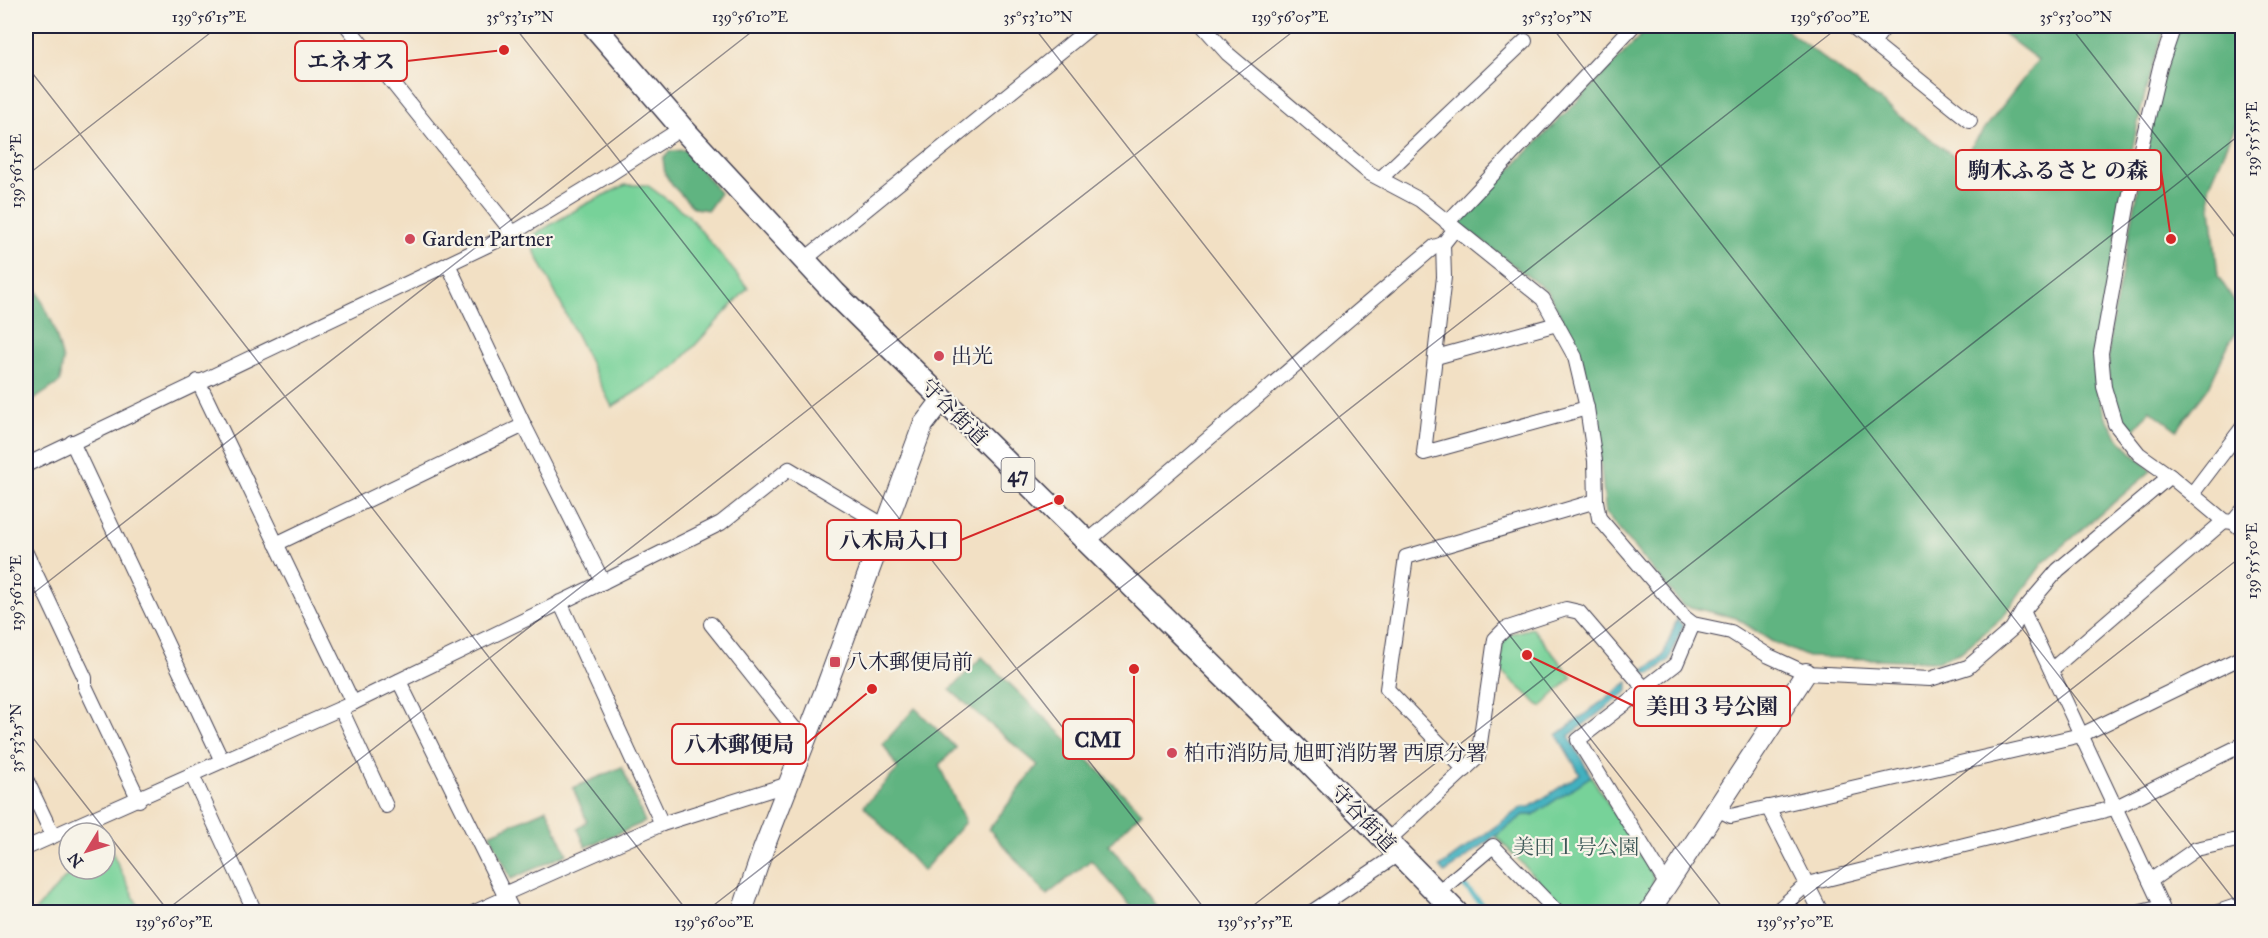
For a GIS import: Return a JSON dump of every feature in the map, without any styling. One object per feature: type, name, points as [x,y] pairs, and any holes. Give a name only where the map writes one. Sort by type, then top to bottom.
[{"type":"main road","name":"守谷街道","points":[[594,26],[682,128],[804,260],[942,400],[1275,727],[1456,912]]},
{"type":"street","points":[[347,26],[513,233]]},
{"type":"street","points":[[804,260],[1092,26]]},
{"type":"street","points":[[1203,26],[1228,54],[1369,173],[1420,200],[1544,299],[1575,357],[1587,408],[1595,461],[1596,501],[1599,518],[1684,617],[1693,624],[1731,633],[1769,656],[1806,673],[1930,679],[1968,667],[2012,629],[2023,611],[2058,570],[2170,476]]},
{"type":"street","points":[[1587,408],[1424,453],[1444,277],[1443,244],[1451,226],[1633,26]]},
{"type":"street","points":[[1852,26],[1970,121]]},
{"type":"street","points":[[1873,42],[1886,26]]},
{"type":"street","points":[[2174,26],[2160,67],[2128,202],[2101,353],[2104,387],[2115,424],[2139,454],[2233,525]]},
{"type":"street","points":[[1381,178],[1525,42]]},
{"type":"street","points":[[26,465],[198,381],[513,233],[682,128]]},
{"type":"street","points":[[1087,542],[1425,255],[1443,244]]},
{"type":"street","points":[[448,264],[603,582]]},
{"type":"street","points":[[1436,357],[1557,324]]},
{"type":"street","points":[[198,381],[276,544],[347,706],[386,806]]},
{"type":"street","points":[[742,912],[922,425],[942,400]]},
{"type":"street","points":[[276,544],[524,424]]},
{"type":"street","points":[[2192,494],[2242,428]]},
{"type":"street","points":[[72,442],[222,761]]},
{"type":"street","points":[[26,848],[139,800],[347,706],[603,582],[721,523],[789,469],[885,526]]},
{"type":"street","points":[[1465,770],[1388,689],[1406,557],[1596,501]]},
{"type":"street","points":[[2051,670],[2233,525],[2242,510]]},
{"type":"street","points":[[26,553],[139,800]]},
{"type":"street","points":[[560,602],[662,824]]},
{"type":"street","points":[[1312,912],[1392,848],[1478,757],[1496,639],[1504,628],[1566,609],[1579,612],[1644,688]]},
{"type":"street","points":[[2023,611],[2162,907],[2141,912]]},
{"type":"street","points":[[711,624],[794,728],[807,736]]},
{"type":"street","points":[[1667,885],[1578,740],[1676,664],[1693,624]]},
{"type":"street","points":[[1717,809],[1731,816],[2081,735],[2242,657]]},
{"type":"street","points":[[1649,912],[1806,673]]},
{"type":"street","points":[[399,681],[513,912]]},
{"type":"street","points":[[1776,912],[1807,884],[2114,808],[2242,745]]},
{"type":"street","points":[[192,775],[255,912]]},
{"type":"street","points":[[26,779],[53,836]]},
{"type":"street","points":[[475,912],[662,824],[789,784]]},
{"type":"street","points":[[1768,807],[1821,912]]},
{"type":"street","points":[[2150,880],[2196,849],[2242,838]]},
{"type":"street","points":[[1437,893],[1492,846],[1557,912]]},
{"type":"street","points":[[2218,912],[2242,904]]},
{"type":"green space","points":[[1650,26],[1781,26],[1960,161],[2038,60],[1993,26],[2166,26],[2147,88],[2132,152],[2096,351],[2098,393],[2106,417],[2118,437],[2152,470],[2043,563],[2002,618],[1961,652],[1937,661],[1808,657],[1771,641],[1736,618],[1682,605],[1606,514],[1595,413],[1580,353],[1548,292],[1461,225],[1462,219]]},
{"type":"green space","points":[[2178,26],[2242,26],[2242,111],[2209,187],[2218,276],[2242,313],[2242,325],[2229,343],[2209,387],[2177,430],[2150,410],[2131,435],[2112,396],[2108,371],[2109,344],[2154,109]]},
{"type":"green space","points":[[685,150],[720,193],[708,210],[694,208],[672,185],[665,174],[663,158],[671,151]]},
{"type":"green space","points":[[625,185],[647,185],[688,215],[748,288],[674,368],[612,407],[528,238],[586,204]]},
{"type":"green space","points":[[26,273],[31,278],[53,324],[63,360],[60,382],[26,405]]},
{"type":"green space","points":[[1532,628],[1572,677],[1541,707],[1499,669],[1503,641],[1510,634]]},
{"type":"green space","points":[[982,657],[1142,812],[1109,844],[1160,911],[1136,912],[1091,860],[1047,895],[989,829],[1038,765],[950,690]]},
{"type":"green space","points":[[915,708],[956,748],[939,765],[965,822],[923,871],[864,806],[898,769],[883,744]]},
{"type":"green space","points":[[622,767],[645,822],[586,847],[578,829],[587,821],[573,788]]},
{"type":"green space","name":"美田１号公園","points":[[1591,776],[1653,876],[1653,888],[1636,912],[1568,912],[1495,835],[1524,815],[1533,815]]},
{"type":"green space","points":[[547,809],[567,854],[511,879],[490,834]]},
{"type":"green space","points":[[117,862],[141,912],[34,912],[62,881],[117,881]]},
{"type":"water","points":[[1677,619],[1683,626],[1669,660],[1651,674],[1642,672],[1663,656]]},
{"type":"water","points":[[1628,682],[1628,691],[1569,736],[1591,776],[1533,815],[1524,815],[1445,873],[1440,867],[1522,807],[1530,807],[1580,774],[1557,735]]},
{"type":"waterway","points":[[1460,882],[1488,910]]},
{"type":"place","name":"エネオス","points":[[504,50]]},
{"type":"place","name":"Garden Partner","points":[[410,239]]},
{"type":"place","name":"駒木ふるさと の森","points":[[2171,239]]},
{"type":"place","name":"出光","points":[[939,356]]},
{"type":"place","name":"八木局入口","points":[[1059,500]]},
{"type":"place","name":"美田３号公園","points":[[1527,655]]},
{"type":"place","name":"八木郵便局前","points":[[835,662]]},
{"type":"place","name":"CMI","points":[[1134,669]]},
{"type":"place","name":"八木郵便局","points":[[872,689]]},
{"type":"place","name":"柏市消防局 旭町消防署 西原分署","points":[[1172,753]]}]
